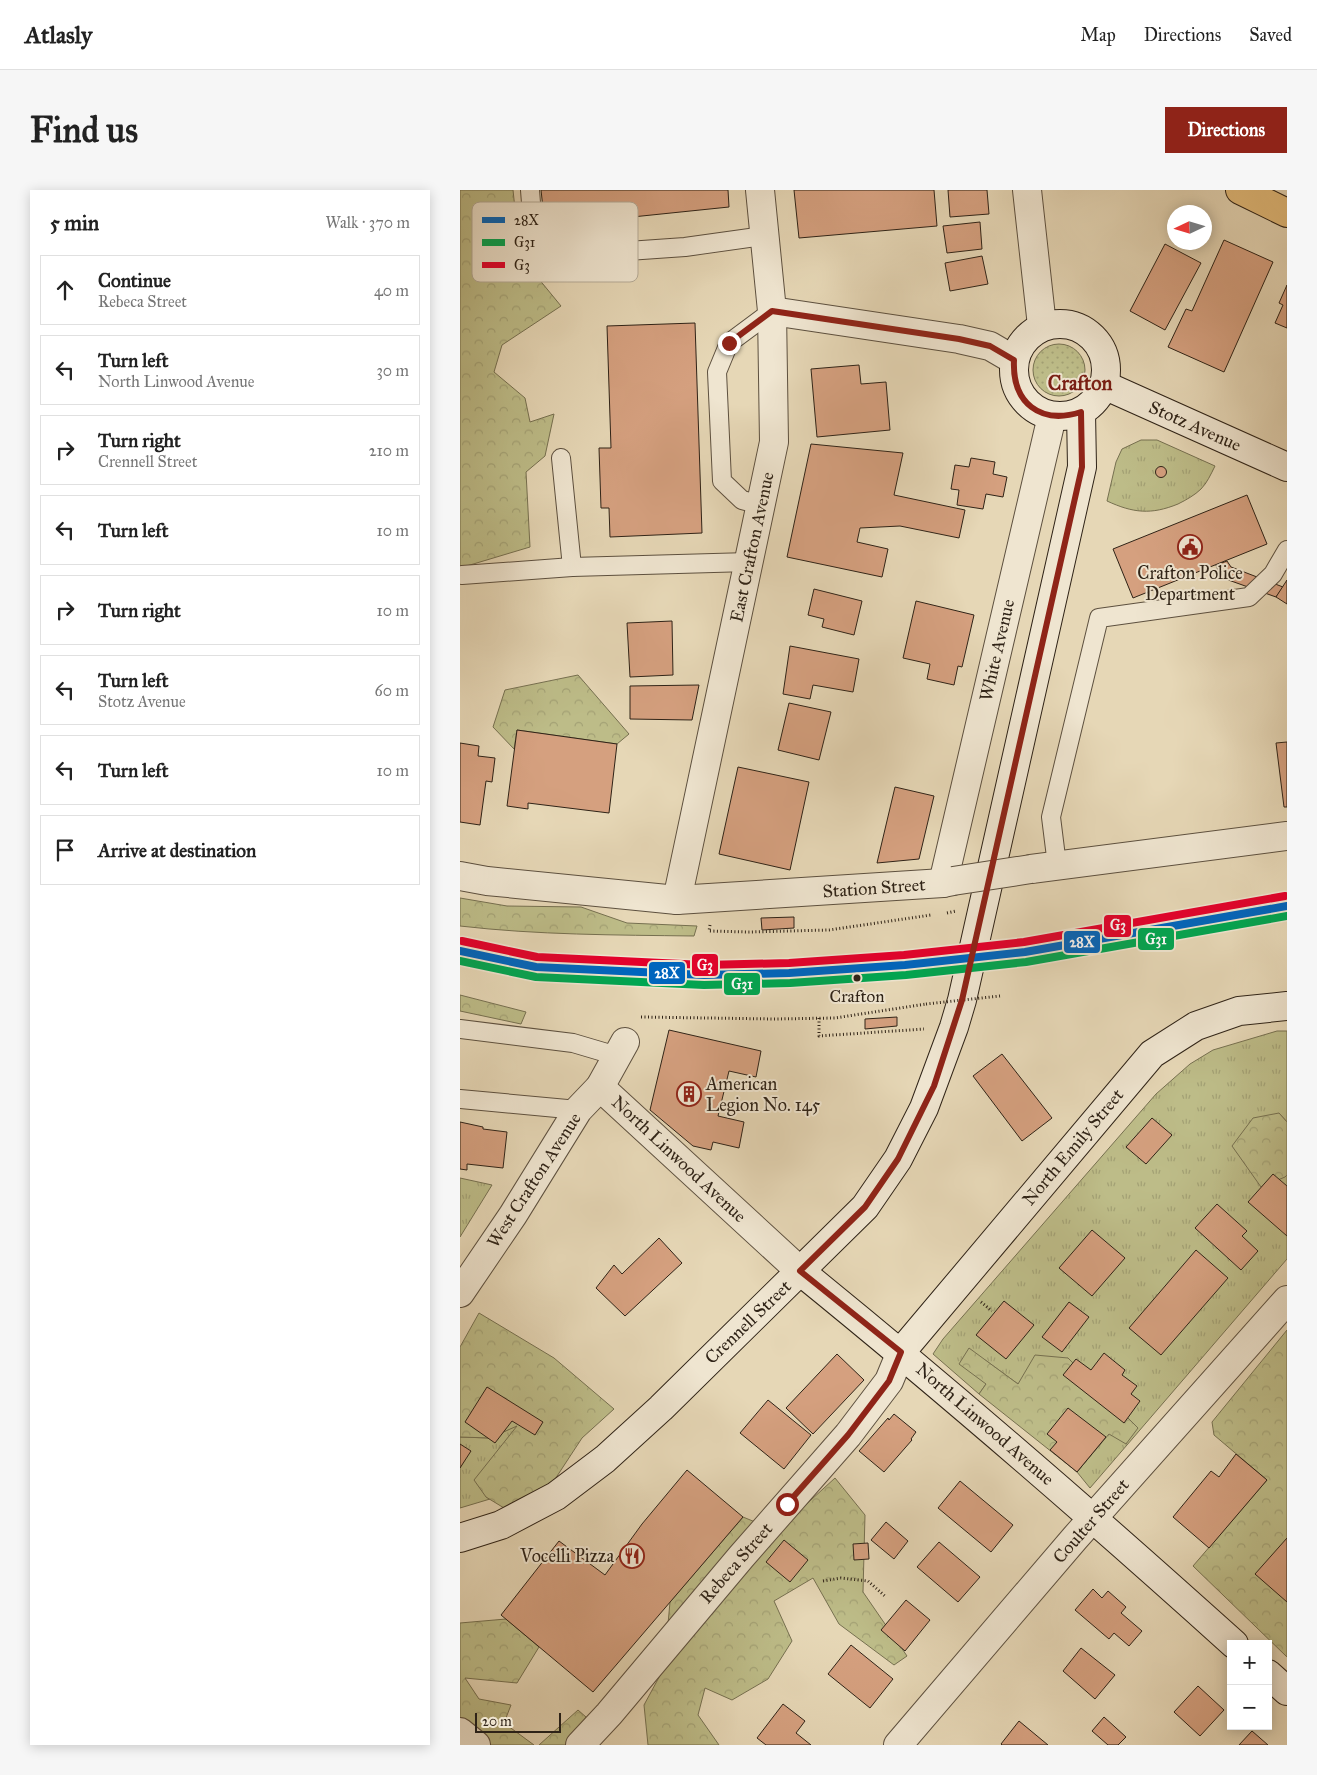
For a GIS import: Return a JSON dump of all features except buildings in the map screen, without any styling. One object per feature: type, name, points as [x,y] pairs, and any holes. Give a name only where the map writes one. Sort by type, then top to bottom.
[{"type":"main road","points":[[1240,190],[1287,213]]},
{"type":"street","name":"East Crafton Avenue","points":[[676,900],[774,442],[772,311],[760,190]]},
{"type":"street","points":[[1027,190],[1042,326]]},
{"type":"street","points":[[772,311],[959,339],[990,346],[1014,360]]},
{"type":"street","points":[[1058,323],[1074,325],[1088,333],[1099,344],[1106,359],[1107,375],[1102,391],[1093,404],[1081,412],[1067,416],[1052,416],[1038,411],[1026,402],[1017,390],[1014,376],[1014,360],[1020,346],[1029,335],[1042,326],[1058,323]]},
{"type":"street","name":"Stotz Avenue","points":[[1104,385],[1287,467]]},
{"type":"street","name":"Crennell Street","points":[[460,1538],[501,1525],[556,1496],[605,1459],[661,1408],[865,1207],[898,1159],[928,1101],[962,1000],[1082,467],[1081,412]]},
{"type":"street","name":"White Avenue","points":[[948,882],[1052,416]]},
{"type":"street","name":"Station Street","points":[[460,876],[487,881],[676,900],[948,882],[1044,867],[1287,836]]},
{"type":"street","name":"North Emily Street","points":[[901,1352],[1152,1054],[1196,1026],[1240,1011],[1287,1006]]},
{"type":"street","name":"West Crafton Avenue","points":[[460,1293],[468,1269],[513,1215],[578,1110],[600,1087],[621,1049]]},
{"type":"street","name":"North Linwood Avenue","points":[[600,1087],[800,1271],[901,1352],[1093,1518],[1230,1640]]},
{"type":"street","name":"Coulter Street","points":[[898,1745],[1093,1518],[1287,1300]]},
{"type":"street","name":"Rebeca Street","points":[[580,1745],[609,1714],[734,1564],[848,1435],[889,1381],[901,1352]]},
{"type":"street","points":[[1272,1678],[1287,1691]]},
{"type":"street","points":[[460,1732],[476,1745]]},
{"type":"lane","points":[[638,251],[685,247],[764,236]]},
{"type":"lane","points":[[761,505],[742,500],[722,481],[717,372],[729,343],[772,311]]},
{"type":"lane","points":[[561,458],[572,567]]},
{"type":"lane","points":[[1044,867],[1051,817],[1099,618],[1249,597],[1273,574],[1287,550]]},
{"type":"lane","points":[[462,575],[572,567],[748,562]]},
{"type":"lane","points":[[460,951],[536,967],[704,975],[789,973],[905,965],[1025,952],[1287,906]]},
{"type":"lane","points":[[460,1029],[621,1049]]},
{"type":"lane","points":[[460,1099],[578,1110]]},
{"type":"path","points":[[714,898],[709,931],[829,930],[937,914]]},
{"type":"path","points":[[640,1017],[836,1018],[926,1004],[1000,996]]},
{"type":"path","points":[[819,1018],[819,1036],[920,1029]]},
{"type":"path","points":[[980,1301],[992,1311]]},
{"type":"path","points":[[823,1581],[847,1578],[868,1581],[886,1597]]},
{"type":"green space","points":[[460,190],[513,190],[514,202],[472,202],[472,282],[541,282],[561,306],[502,345],[494,372],[525,398],[530,422],[554,414],[545,456],[526,472],[530,547],[460,568]]},
{"type":"green space","points":[[1059,344],[1069,346],[1077,352],[1083,360],[1085,370],[1083,380],[1077,388],[1069,394],[1059,396],[1049,394],[1041,388],[1035,380],[1033,370],[1035,360],[1041,352],[1049,346]]},
{"type":"green space","points":[[1141,440],[1157,440],[1215,466],[1199,491],[1184,501],[1168,508],[1142,511],[1125,508],[1107,501],[1116,462],[1122,449]]},
{"type":"green space","points":[[578,675],[629,734],[617,744],[517,730],[514,749],[493,727],[505,690]]},
{"type":"green space","points":[[460,898],[507,906],[581,907],[627,923],[697,926],[694,936],[547,933],[460,926]]},
{"type":"green space","points":[[460,995],[526,1012],[521,1024],[460,1011]]},
{"type":"green space","points":[[1277,1031],[1287,1031],[1287,1122],[1279,1113],[1285,1177],[1287,1175],[1287,1259],[1090,1488],[1077,1472],[1109,1433],[1138,1428],[1068,1358],[1018,1384],[985,1360],[986,1384],[979,1394],[933,1354],[943,1339],[1156,1094],[1190,1064],[1213,1050]]},
{"type":"green space","points":[[1279,1113],[1287,1122],[1287,1175],[1261,1187],[1232,1146],[1253,1118]]},
{"type":"green space","points":[[460,1178],[492,1185],[460,1237]]},
{"type":"green space","points":[[479,1313],[554,1358],[614,1409],[582,1438],[544,1496],[509,1511],[486,1497],[474,1480],[517,1426],[490,1438],[460,1437],[460,1347]]},
{"type":"green space","points":[[1287,1330],[1287,1657],[1272,1642],[1272,1640],[1269,1640],[1193,1566],[1267,1480],[1214,1435],[1212,1422]]},
{"type":"green space","points":[[969,1348],[1018,1384],[1035,1355],[1068,1358],[1138,1428],[1126,1444],[1109,1434],[1077,1472],[979,1394],[986,1384],[959,1364]]},
{"type":"green space","points":[[518,1425],[486,1497],[490,1499],[460,1508],[460,1437],[490,1438]]},
{"type":"green space","points":[[835,1478],[865,1515],[863,1592],[907,1656],[894,1665],[839,1624],[813,1578],[774,1601],[792,1641],[768,1679],[732,1700],[705,1688],[698,1715],[719,1745],[648,1745],[644,1705],[664,1668],[670,1602],[743,1517],[777,1531]]},
{"type":"green space","points":[[506,1619],[539,1647],[517,1683],[465,1678],[479,1699],[511,1705],[504,1723],[534,1745],[460,1745],[460,1623]]},
{"type":"green space","points":[[578,1710],[586,1717],[570,1745],[539,1745]]},
{"type":"transit line","name":"G3","points":[[462,941],[537,957],[704,965],[789,963],[904,955],[1024,942],[1285,896]]},
{"type":"transit line","name":"28X","points":[[460,951],[536,967],[704,975],[789,973],[905,965],[1025,952],[1287,906]]},
{"type":"transit line","name":"G31","points":[[460,961],[536,977],[704,985],[790,983],[906,975],[1026,962],[1287,916]]},
{"type":"place","name":"Crafton Police Department","points":[[1190,547]]},
{"type":"place","name":"Crafton","points":[[857,978]]},
{"type":"place","name":"American Legion No. 145","points":[[689,1094]]},
{"type":"place","name":"Vocelli Pizza","points":[[632,1556]]},
{"type":"district","name":"Crafton","points":[[1080,383]]},
{"type":"route","points":[[729,343],[772,311],[959,339],[990,346],[1014,360],[1014,376],[1017,390],[1026,402],[1038,411],[1052,416],[1067,416],[1081,412],[1082,467],[962,1000],[954,1027],[934,1086],[898,1159],[865,1207],[800,1271],[901,1352],[889,1381],[848,1435],[787,1504]]}]
